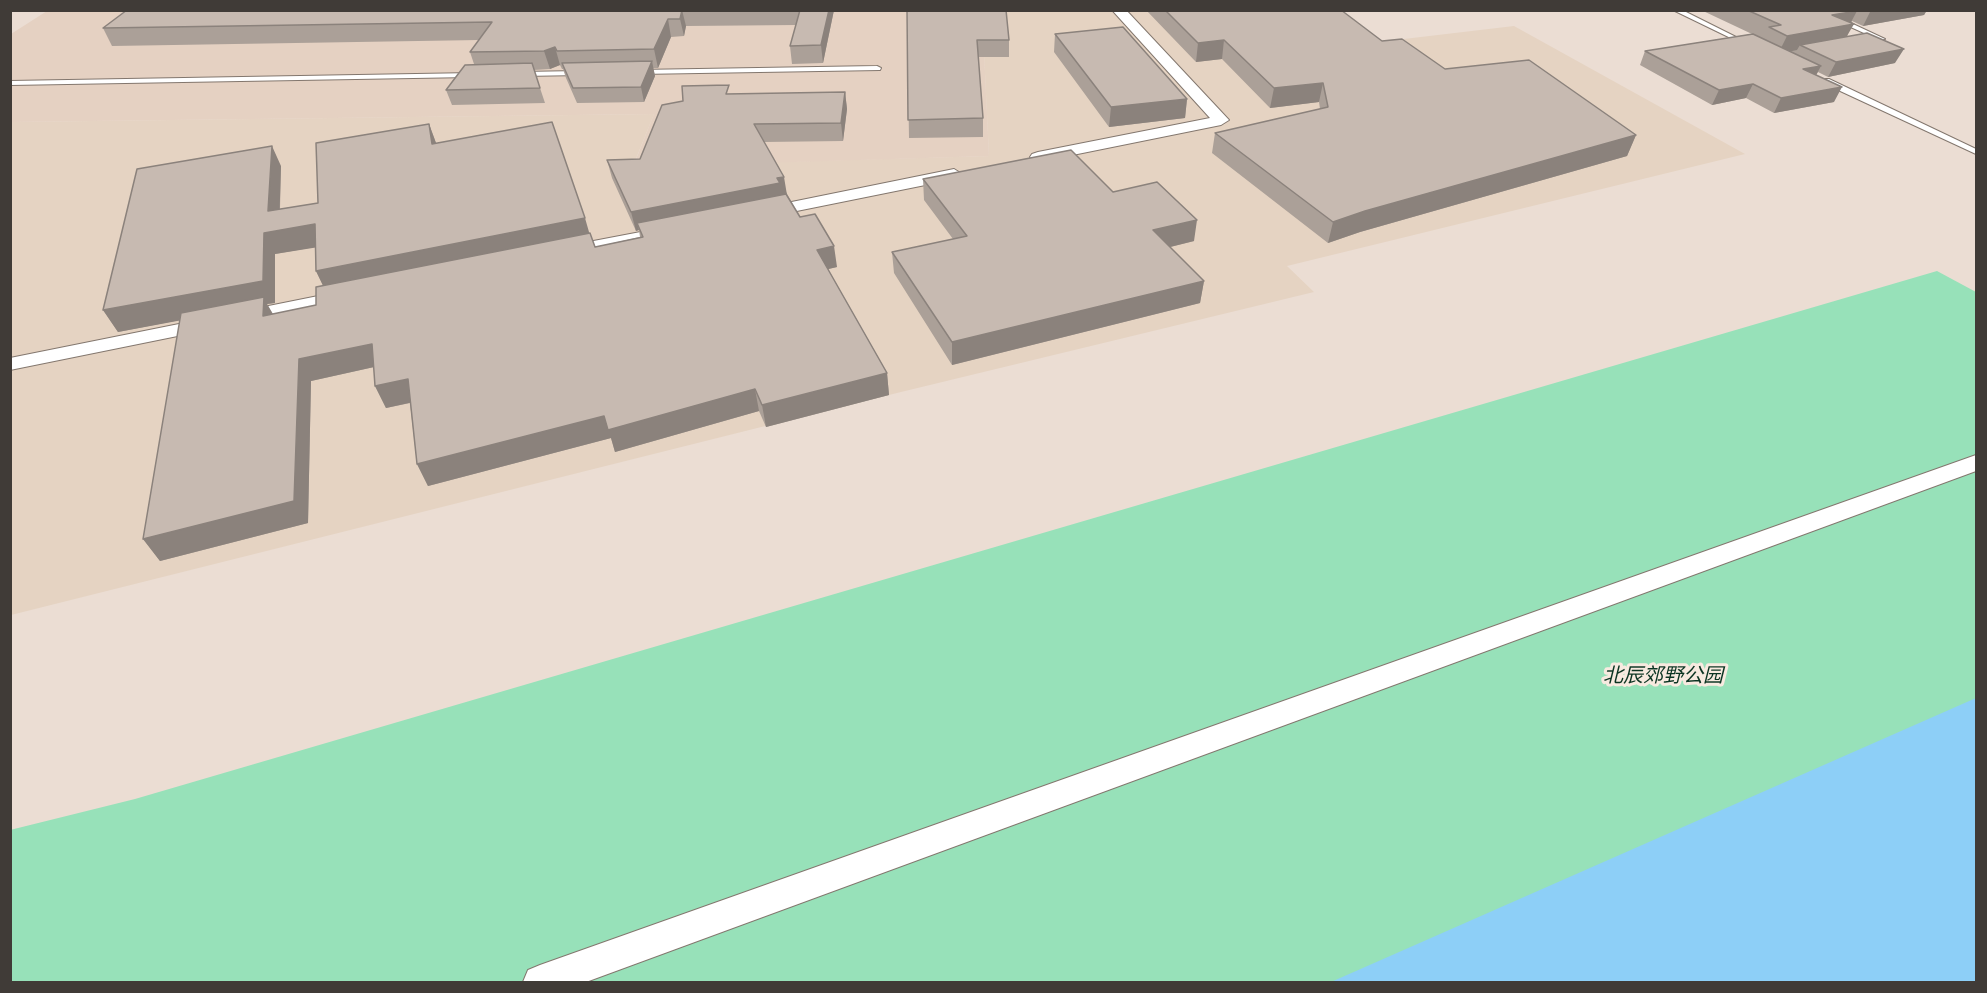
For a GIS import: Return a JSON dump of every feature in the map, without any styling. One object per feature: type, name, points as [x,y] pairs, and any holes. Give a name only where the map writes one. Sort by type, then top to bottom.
[{"type":"street","points":[[1021,160],[1221,120],[1118,10]]},
{"type":"street","points":[[739,217],[974,170]]},
{"type":"street","points":[[539,257],[692,226]]},
{"type":"street","points":[[10,364],[363,293]]},
{"type":"street","points":[[540,982],[1977,463]]},
{"type":"lane","points":[[1676,10],[1757,49]]},
{"type":"lane","points":[[1816,10],[1882,39],[1859,43]]},
{"type":"lane","points":[[628,72],[877,68]]},
{"type":"lane","points":[[509,74],[592,73]]},
{"type":"lane","points":[[10,83],[486,75]]},
{"type":"lane","points":[[1819,78],[1977,152]]},
{"type":"shaded area","points":[[982,10],[989,156],[633,167],[654,114],[11,122],[11,34],[47,11]]},
{"type":"shaded area","points":[[1327,10],[1370,43],[1514,26],[1745,154],[1287,266],[1314,292],[901,392],[11,615],[11,122],[654,114],[633,166],[989,156],[982,11]]},
{"type":"green space","name":"北辰郊野公园","points":[[1937,271],[1976,292],[1976,982],[11,982],[10,830],[135,799]]},
{"type":"water","points":[[1976,698],[1976,982],[1331,982]]},
{"type":"building","points":[[127,10],[682,10],[680,19],[668,19],[654,49],[557,51],[555,47],[544,51],[470,52],[492,22],[103,28]]},
{"type":"building","points":[[800,10],[829,10],[821,45],[790,46]]},
{"type":"building","points":[[907,10],[1006,10],[1009,40],[977,40],[983,118],[908,120]]},
{"type":"building","points":[[1165,10],[1341,10],[1382,41],[1402,39],[1445,69],[1529,60],[1636,135],[1333,222],[1215,133],[1328,107],[1323,83],[1274,88],[1224,40],[1198,43]]},
{"type":"building","points":[[1747,10],[1857,11],[1832,15],[1854,24],[1787,36],[1769,27],[1781,25]]},
{"type":"building","points":[[1123,27],[1187,99],[1111,107],[1055,34]]},
{"type":"building","points":[[1867,33],[1904,49],[1836,62],[1800,45]]},
{"type":"building","points":[[1753,34],[1821,66],[1803,69],[1842,87],[1781,98],[1753,84],[1719,90],[1645,51]]},
{"type":"building","points":[[652,61],[641,87],[573,88],[562,63]]},
{"type":"building","points":[[532,63],[540,88],[446,90],[465,65]]},
{"type":"building","points":[[729,85],[726,94],[845,92],[841,123],[754,124],[784,177],[777,178],[780,183],[631,212],[607,160],[640,159],[662,105],[683,101],[682,86]]},
{"type":"building","points":[[552,122],[585,218],[316,271],[315,224],[264,233],[263,281],[103,310],[137,169],[272,146],[268,211],[318,203],[316,143],[429,124],[432,144]]},
{"type":"building","points":[[1071,150],[1113,192],[1157,182],[1197,220],[1153,230],[1204,281],[952,342],[892,252],[967,236],[923,179]]},
{"type":"building","points":[[786,194],[800,217],[815,214],[834,246],[817,250],[887,373],[762,405],[755,389],[608,430],[604,416],[417,464],[408,379],[375,386],[372,344],[299,359],[294,501],[143,539],[181,313],[264,297],[263,316],[316,305],[316,287],[590,233],[595,247],[643,237],[637,223]]}]
